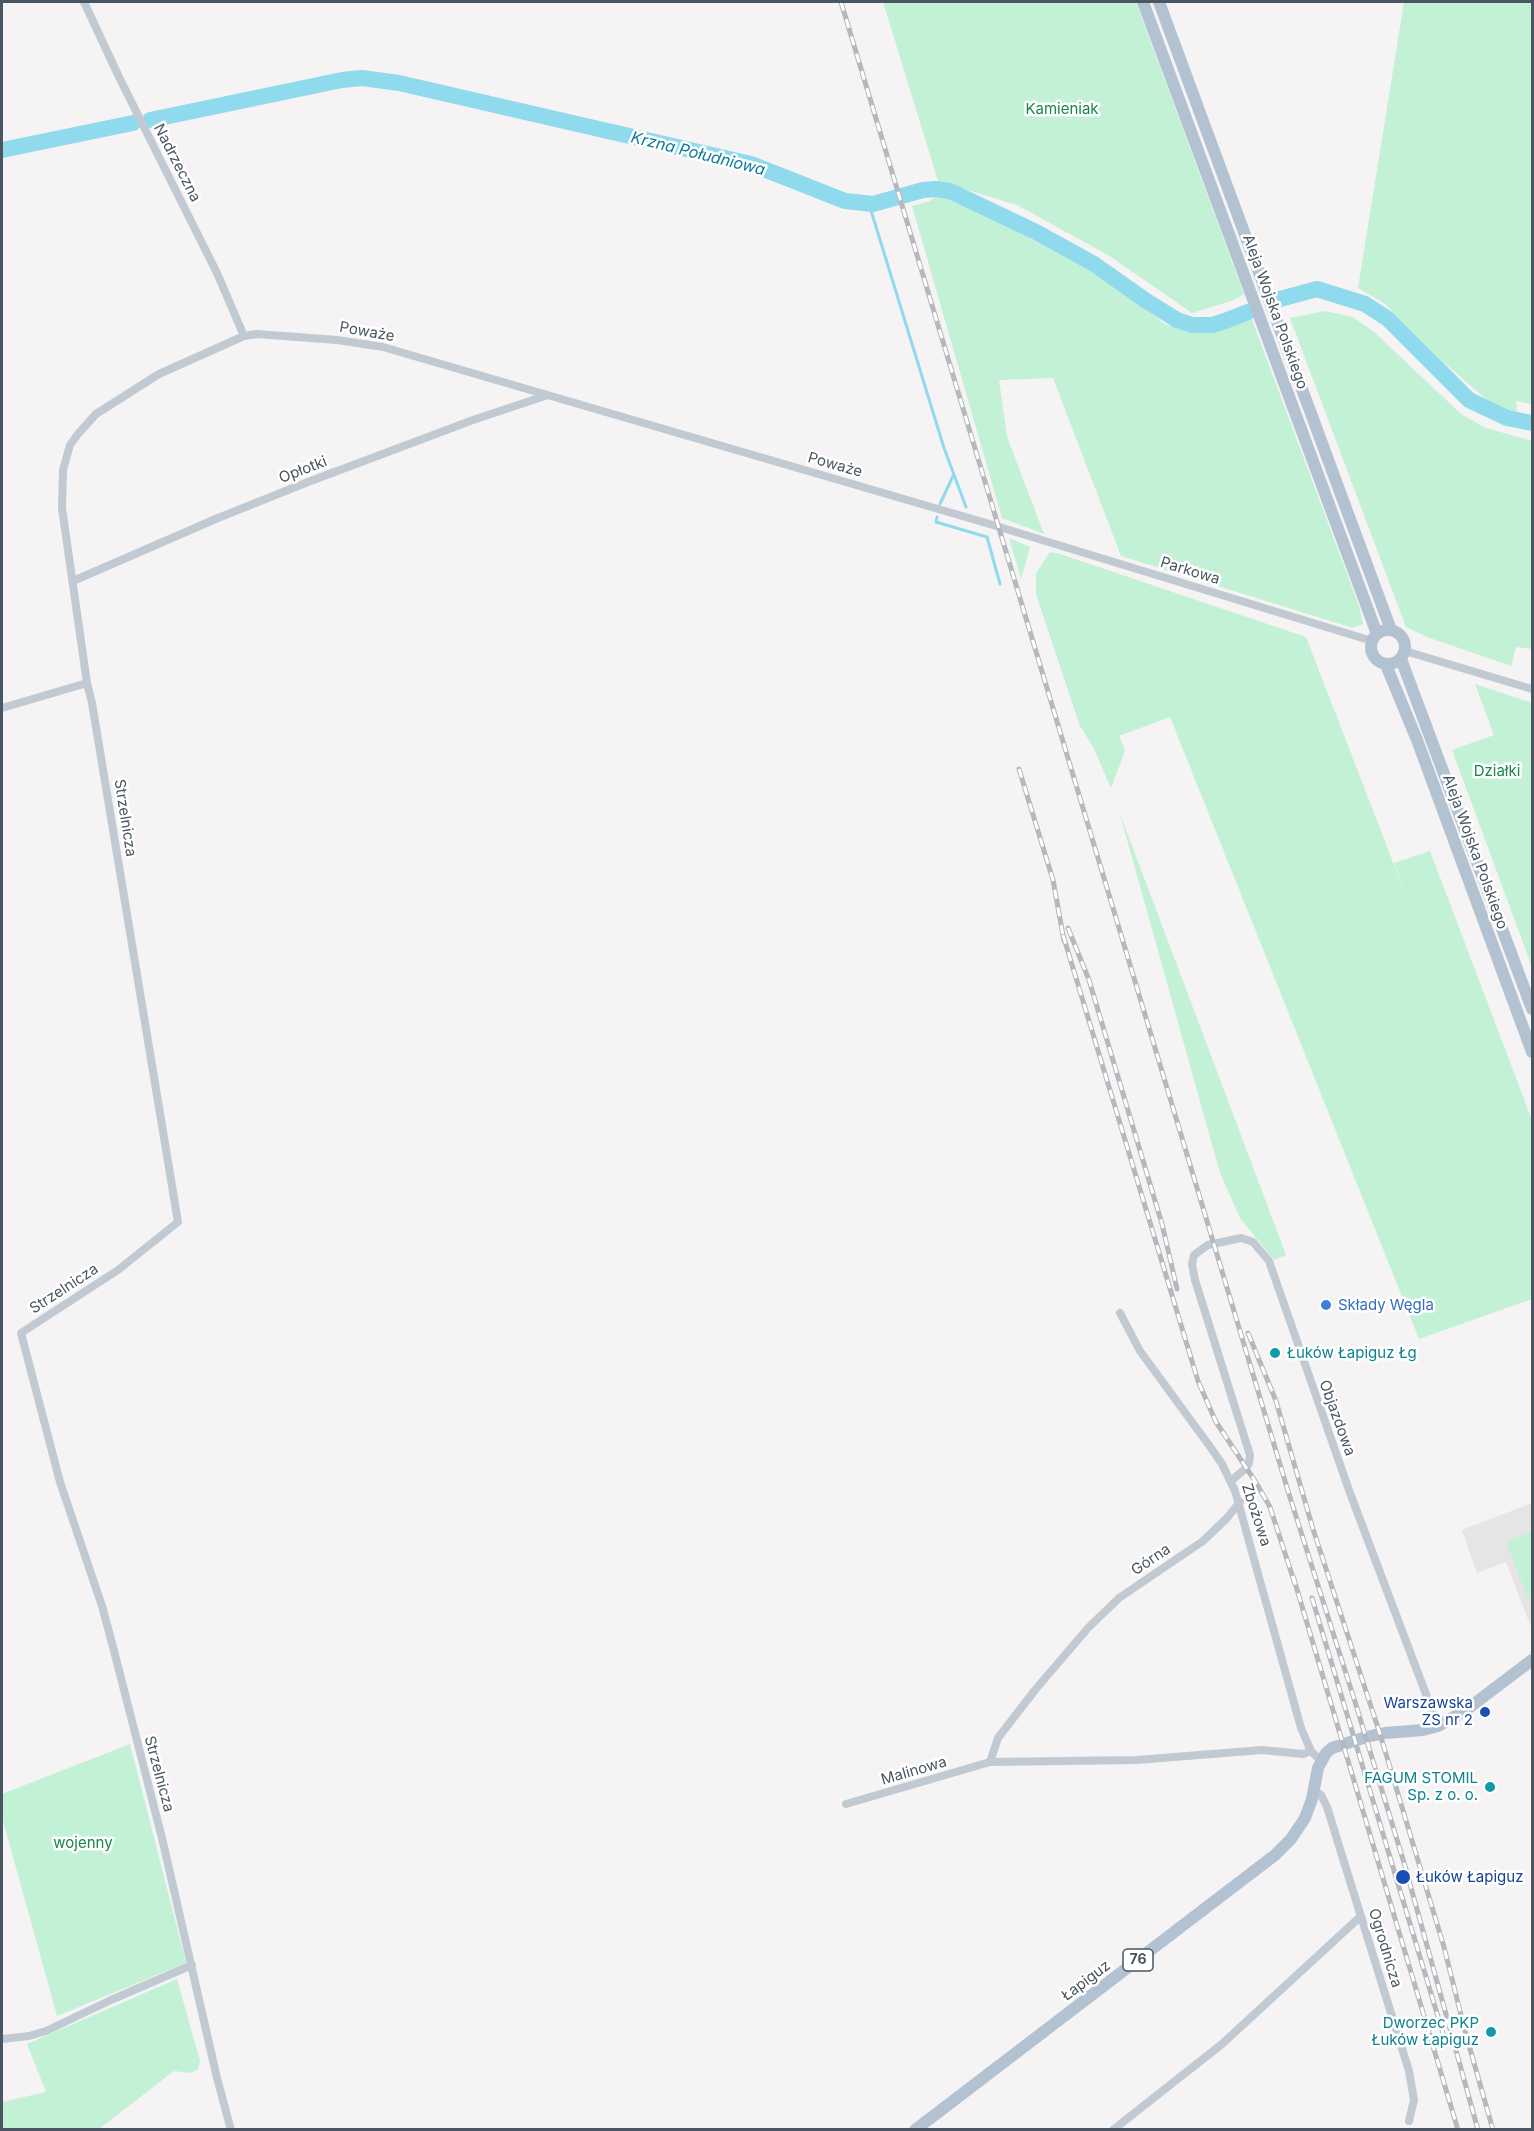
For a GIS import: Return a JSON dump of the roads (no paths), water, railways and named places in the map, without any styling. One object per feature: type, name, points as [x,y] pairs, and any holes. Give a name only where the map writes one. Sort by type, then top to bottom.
[{"type":"main road","name":"Aleja Wojska Polskiego","points":[[1143,2],[1374,637]]},
{"type":"main road","name":"Aleja Wojska Polskiego","points":[[1159,2],[1391,630]]},
{"type":"main road","points":[[1391,630],[1403,638],[1403,655],[1393,664],[1386,664],[1374,658],[1371,648],[1374,637],[1382,631],[1391,630]]},
{"type":"main road","name":"Aleja Wojska Polskiego","points":[[1403,655],[1533,1009]]},
{"type":"main road","name":"Aleja Wojska Polskiego","points":[[1386,664],[1417,740],[1533,1052]]},
{"type":"main road","points":[[1321,1761],[1326,1753],[1342,1743],[1385,1733],[1423,1730],[1438,1726],[1459,1714],[1533,1660]]},
{"type":"main road","name":"Łapiguz","points":[[915,2130],[1275,1855],[1300,1826],[1309,1808],[1321,1761]]},
{"type":"street","name":"Nadrzeczna","points":[[84,2],[217,273],[244,336]]},
{"type":"street","name":"Poważe","points":[[87,683],[62,508],[62,479],[70,445],[96,414],[137,386],[179,364],[244,336],[337,340],[383,347],[999,527]]},
{"type":"street","name":"Opłotki","points":[[73,581],[218,518],[317,479],[420,442],[473,420],[548,395]]},
{"type":"street","name":"Parkowa","points":[[999,527],[1374,637]]},
{"type":"street","points":[[1403,655],[1533,689]]},
{"type":"street","points":[[2,708],[87,683]]},
{"type":"street","name":"Strzelnicza","points":[[87,683],[93,703],[178,1222],[118,1270],[21,1333],[60,1482],[102,1606],[231,2130]]},
{"type":"street","name":"Objazdowa","points":[[1231,1481],[1246,1468],[1250,1455],[1192,1264],[1194,1255],[1208,1245],[1241,1238],[1253,1242],[1269,1261],[1342,1472],[1438,1726]]},
{"type":"street","name":"Zbożowa","points":[[1120,1312],[1140,1351],[1211,1448],[1231,1481],[1240,1502],[1301,1728],[1311,1751],[1321,1761]]},
{"type":"street","name":"Górna","points":[[990,1762],[998,1738],[1077,1640],[1119,1598],[1203,1541],[1240,1502]]},
{"type":"street","name":"Malinowa","points":[[846,1804],[990,1762],[1137,1760],[1262,1750],[1303,1755],[1311,1751]]},
{"type":"street","name":"Ogrodnicza","points":[[1314,1790],[1321,1795],[1327,1807],[1412,2086],[1414,2100],[1409,2121]]},
{"type":"street","points":[[1113,2130],[1222,2044],[1361,1916]]},
{"type":"street","points":[[2,2039],[29,2036],[46,2031],[192,1965]]},
{"type":"waterway","name":"Krzna Południowa","points":[[150,120],[342,80],[362,78],[399,83],[751,164],[845,201],[873,204],[923,190],[950,191],[1036,232],[1094,264],[1177,320],[1192,325],[1212,325],[1248,312]]},
{"type":"waterway","name":"Krzna Południowa","points":[[2,150],[133,123]]},
{"type":"waterway","points":[[869,204],[944,448],[966,507]]},
{"type":"waterway","name":"Krzna Południowa","points":[[1280,299],[1317,289],[1365,304],[1388,319],[1469,400],[1507,418],[1532,423]]},
{"type":"waterway","points":[[940,504],[953,476]]},
{"type":"waterway","points":[[937,517],[936,522],[987,537],[1000,584]]},
{"type":"railway","points":[[841,2],[1288,1491],[1405,1866],[1478,2130]]},
{"type":"railway","points":[[1019,769],[1053,880],[1064,941]]},
{"type":"railway","points":[[1068,928],[1089,980],[1162,1224],[1177,1289]]},
{"type":"railway","points":[[1063,935],[1198,1381],[1216,1422],[1270,1507],[1295,1584]]},
{"type":"railway","points":[[1248,1333],[1276,1401],[1313,1529],[1380,1734],[1444,1947],[1493,2130]]},
{"type":"railway","points":[[1293,1576],[1458,2130]]},
{"type":"railway","points":[[1312,1598],[1445,2040]]},
{"type":"place","name":"Składy Węgla","points":[[1326,1305]]},
{"type":"place","name":"Łuków Łapiguz Łg","points":[[1275,1353]]},
{"type":"place","name":"Warszawska ZS nr 2","points":[[1485,1712]]},
{"type":"place","name":"FAGUM STOMIL Sp. z o. o.","points":[[1490,1787]]},
{"type":"place","name":"Łuków Łapiguz","points":[[1403,1877]]},
{"type":"place","name":"Dworzec PKP Łuków Łapiguz","points":[[1491,2032]]},
{"type":"park label","name":"Kamieniak","points":[[1062,109]]},
{"type":"park label","name":"Działki","points":[[1497,771]]},
{"type":"park label","name":"wojenny","points":[[83,1843]]}]
